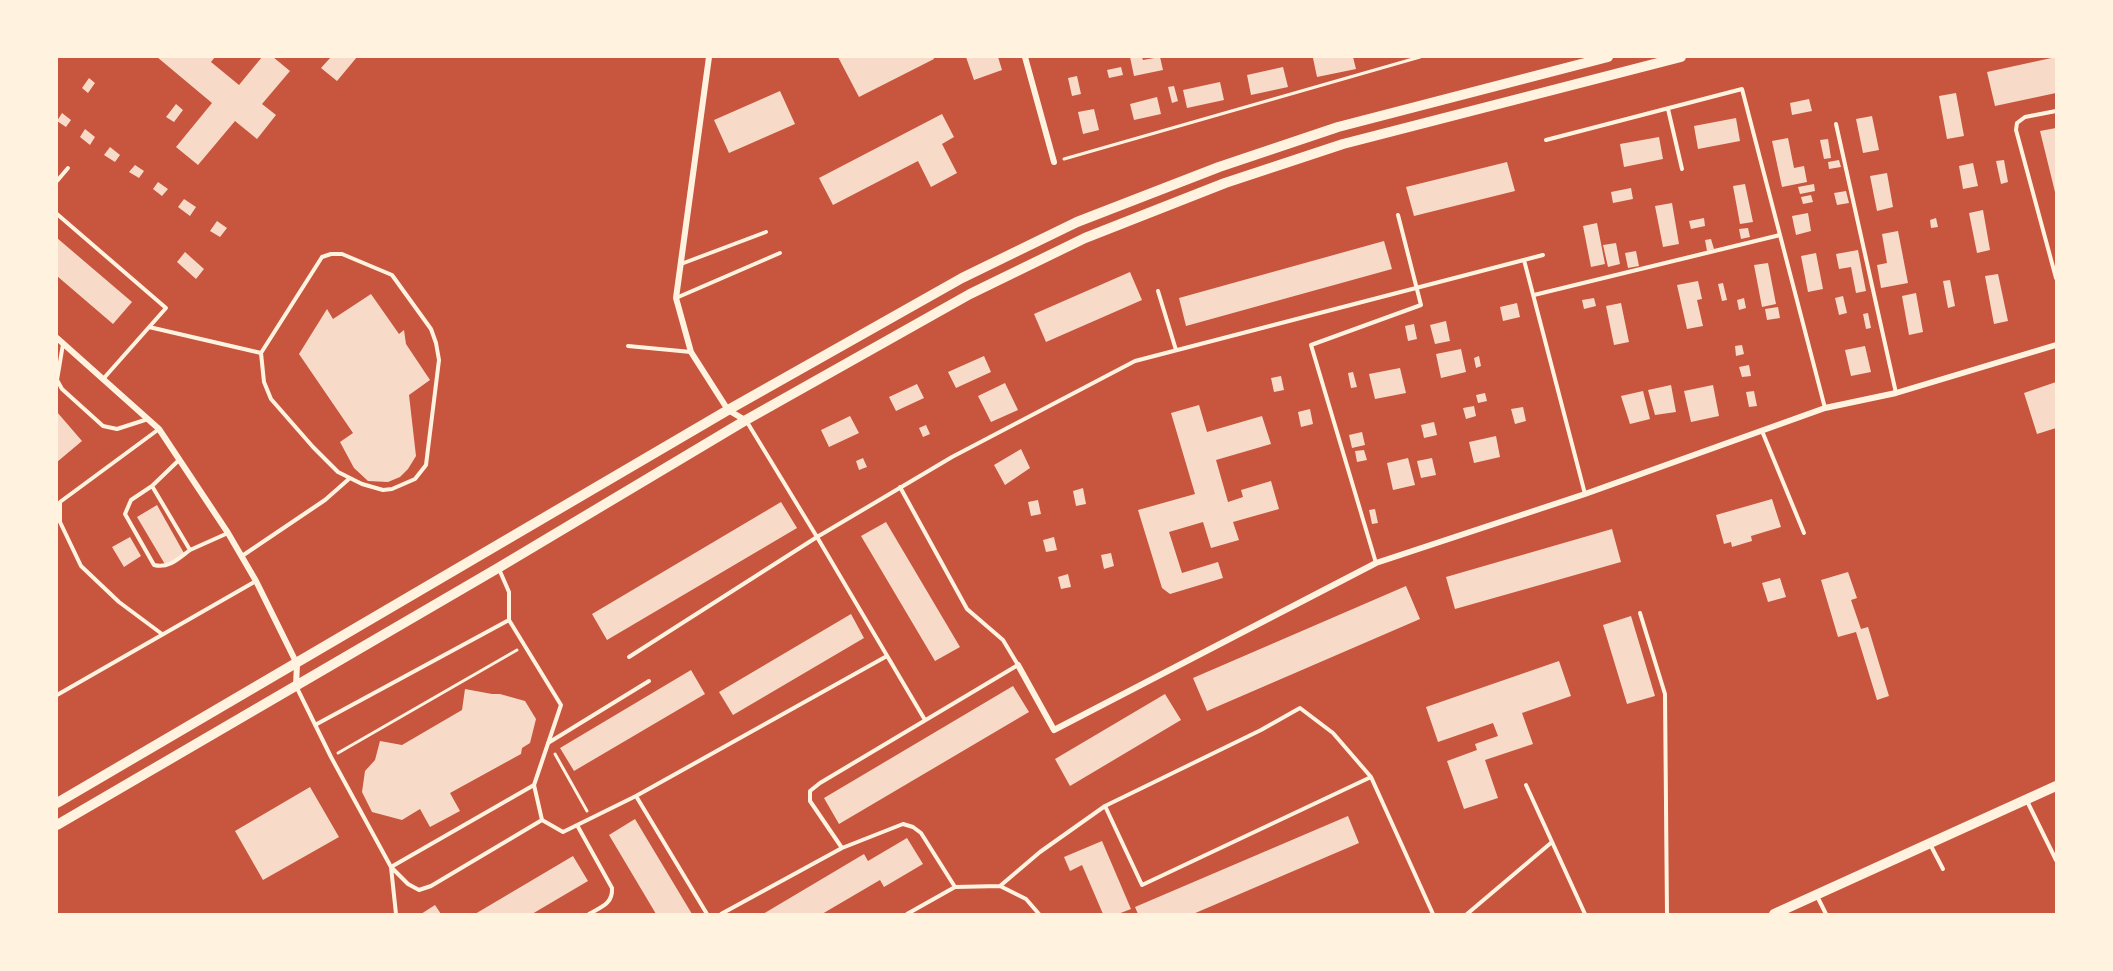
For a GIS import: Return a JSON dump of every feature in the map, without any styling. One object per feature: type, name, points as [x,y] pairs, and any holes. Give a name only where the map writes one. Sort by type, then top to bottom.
[{"type":"main road","points":[[57,803],[728,410],[962,278],[1077,222],[1219,167],[1338,127],[1608,57]]},
{"type":"main road","points":[[57,825],[498,568],[746,420],[970,294],[1084,238],[1225,183],[1343,144],[1681,57]]},
{"type":"main road","points":[[1774,914],[2056,786]]},
{"type":"street","points":[[709,57],[676,298],[691,352],[728,410],[746,420]]},
{"type":"street","points":[[1025,57],[1054,162]]},
{"type":"street","points":[[60,340],[159,429],[180,459],[256,581],[297,664],[296,686]]},
{"type":"street","points":[[1018,665],[1054,730],[1376,563],[1585,494],[1825,408],[1896,393],[2056,345]]},
{"type":"lane","points":[[1546,140],[1742,89],[1825,408]]},
{"type":"lane","points":[[1668,109],[1682,169]]},
{"type":"lane","points":[[2056,111],[2025,117],[2017,123],[2016,130],[2056,278]]},
{"type":"lane","points":[[1836,124],[1896,393]]},
{"type":"lane","points":[[57,181],[68,168]]},
{"type":"lane","points":[[57,214],[166,308],[104,378]]},
{"type":"lane","points":[[1376,563],[1311,345],[1421,305],[1398,215]]},
{"type":"lane","points":[[681,264],[766,232]]},
{"type":"lane","points":[[1534,295],[1780,235]]},
{"type":"lane","points":[[676,298],[780,253]]},
{"type":"lane","points":[[342,254],[392,275],[430,329],[439,360],[426,465],[415,479],[392,489],[383,490],[338,471],[313,447],[271,399],[264,382],[261,353],[322,257],[342,254]]},
{"type":"lane","points":[[629,657],[900,487],[952,457],[1135,361],[1544,255]]},
{"type":"lane","points":[[1524,260],[1585,494]]},
{"type":"lane","points":[[1158,291],[1176,350]]},
{"type":"lane","points":[[149,327],[261,353]]},
{"type":"lane","points":[[60,340],[57,380],[62,389],[103,426],[117,429],[148,419]]},
{"type":"lane","points":[[628,346],[691,352]]},
{"type":"lane","points":[[746,420],[818,537],[925,720]]},
{"type":"lane","points":[[159,429],[60,502],[60,522],[81,566],[119,602],[162,634]]},
{"type":"lane","points":[[1762,431],[1804,533]]},
{"type":"lane","points":[[180,459],[152,486],[131,500],[125,514],[154,565],[161,567],[168,565],[190,550],[228,533]]},
{"type":"lane","points":[[242,557],[325,500],[350,478]]},
{"type":"lane","points":[[152,486],[190,550]]},
{"type":"lane","points":[[842,848],[810,801],[810,791],[1018,665],[1003,640],[967,609],[900,487]]},
{"type":"lane","points":[[498,568],[509,592],[509,620],[561,705],[534,785],[542,820],[564,832],[636,795],[887,656]]},
{"type":"lane","points":[[57,695],[256,581]]},
{"type":"lane","points":[[1640,613],[1665,694],[1667,914]]},
{"type":"lane","points":[[315,725],[509,620]]},
{"type":"lane","points":[[548,743],[649,681]]},
{"type":"lane","points":[[296,686],[331,757],[391,867],[408,884],[419,890],[431,886],[542,820]]},
{"type":"lane","points":[[1000,886],[1040,852],[1105,806],[1261,730],[1300,708],[1333,734],[1371,777],[1433,914]]},
{"type":"lane","points":[[1105,806],[1142,885],[1371,777]]},
{"type":"lane","points":[[391,867],[534,785]]},
{"type":"lane","points":[[1526,785],[1585,914]]},
{"type":"lane","points":[[636,795],[707,914]]},
{"type":"lane","points":[[2026,800],[2056,861]]},
{"type":"lane","points":[[721,914],[842,848],[903,824],[921,833],[955,887]]},
{"type":"lane","points":[[577,825],[612,888],[612,897],[606,905],[589,914]]},
{"type":"lane","points":[[1467,914],[1552,842]]},
{"type":"lane","points":[[1930,843],[1943,869]]},
{"type":"lane","points":[[391,867],[396,914]]},
{"type":"lane","points":[[907,914],[955,887],[1000,886],[1026,898],[1040,914]]},
{"type":"lane","points":[[1816,895],[1826,914]]},
{"type":"path","points":[[1054,162],[1420,57]]},
{"type":"path","points":[[331,757],[524,646]]},
{"type":"path","points":[[548,743],[591,818]]},
{"type":"building","points":[[157,57],[215,57],[211,62],[239,85],[262,57],[273,57],[290,71],[262,104],[276,115],[257,139],[235,121],[198,165],[176,147],[212,103]]},
{"type":"building","points":[[331,57],[357,57],[337,81],[321,68]]},
{"type":"building","points":[[838,57],[933,57],[934,59],[859,97]]},
{"type":"building","points":[[966,57],[998,57],[1002,70],[974,80]]},
{"type":"building","points":[[1130,57],[1142,57],[1143,60],[1160,57],[1163,70],[1134,76]]},
{"type":"building","points":[[1353,57],[1356,69],[1317,77],[1313,58]]},
{"type":"building","points":[[2056,57],[2056,93],[1995,106],[1987,72]]},
{"type":"building","points":[[1121,67],[1123,75],[1109,78],[1107,70]]},
{"type":"building","points":[[1283,67],[1288,87],[1251,95],[1247,75]]},
{"type":"building","points":[[1077,76],[1081,94],[1072,96],[1068,78]]},
{"type":"building","points":[[89,78],[95,83],[88,93],[82,88]]},
{"type":"building","points":[[1220,82],[1224,100],[1187,108],[1183,90]]},
{"type":"building","points":[[1174,86],[1178,101],[1172,103],[1168,87]]},
{"type":"building","points":[[780,91],[795,124],[729,153],[714,120]]},
{"type":"building","points":[[1956,93],[1964,136],[1947,139],[1939,96]]},
{"type":"building","points":[[1157,97],[1161,114],[1134,120],[1130,104]]},
{"type":"building","points":[[1809,99],[1812,111],[1792,115],[1790,103]]},
{"type":"building","points":[[176,104],[183,110],[174,122],[166,117]]},
{"type":"building","points":[[1094,109],[1099,130],[1083,134],[1078,112]]},
{"type":"building","points":[[62,113],[71,120],[66,127],[57,121]]},
{"type":"building","points":[[942,114],[954,137],[942,144],[957,173],[931,187],[918,161],[833,205],[819,178]]},
{"type":"building","points":[[1872,116],[1879,150],[1863,153],[1856,119]]},
{"type":"building","points":[[1736,118],[1740,141],[1698,149],[1694,126]]},
{"type":"building","points":[[2056,128],[2056,192],[2055,192],[2040,131]]},
{"type":"building","points":[[85,129],[95,137],[90,145],[80,137]]},
{"type":"building","points":[[1659,137],[1663,159],[1624,167],[1620,144]]},
{"type":"building","points":[[1788,138],[1794,168],[1804,166],[1807,182],[1782,187],[1772,141]]},
{"type":"building","points":[[1828,139],[1831,158],[1824,159],[1820,140]]},
{"type":"building","points":[[110,147],[120,155],[115,162],[104,155]]},
{"type":"building","points":[[1839,160],[1841,167],[1829,169],[1828,162]]},
{"type":"building","points":[[2004,160],[2008,182],[2001,184],[1996,161]]},
{"type":"building","points":[[1507,162],[1515,191],[1414,216],[1406,187]]},
{"type":"building","points":[[1973,163],[1978,186],[1963,189],[1959,166]]},
{"type":"building","points":[[135,165],[144,171],[139,178],[129,172]]},
{"type":"building","points":[[1887,173],[1893,207],[1877,211],[1870,176]]},
{"type":"building","points":[[158,182],[168,189],[162,196],[153,189]]},
{"type":"building","points":[[1745,184],[1753,222],[1740,224],[1733,186]]},
{"type":"building","points":[[1814,184],[1815,191],[1800,194],[1798,187]]},
{"type":"building","points":[[1631,188],[1633,199],[1613,203],[1611,192]]},
{"type":"building","points":[[1846,191],[1849,203],[1837,205],[1834,193]]},
{"type":"building","points":[[1811,195],[1813,202],[1803,204],[1801,197]]},
{"type":"building","points":[[184,199],[196,207],[190,216],[178,207]]},
{"type":"building","points":[[1672,203],[1679,244],[1663,247],[1655,206]]},
{"type":"building","points":[[1983,210],[1990,250],[1977,253],[1969,213]]},
{"type":"building","points":[[1808,213],[1811,231],[1796,235],[1792,216]]},
{"type":"building","points":[[1704,218],[1705,226],[1691,229],[1689,221]]},
{"type":"building","points":[[1936,218],[1938,227],[1931,228],[1930,220]]},
{"type":"building","points":[[217,221],[227,228],[220,237],[210,231]]},
{"type":"building","points":[[1597,223],[1605,264],[1591,267],[1583,226]]},
{"type":"building","points":[[1748,228],[1750,237],[1741,239],[1739,229]]},
{"type":"building","points":[[1898,231],[1908,283],[1881,288],[1877,265],[1887,263],[1882,234]]},
{"type":"building","points":[[57,238],[132,302],[113,324],[57,276]]},
{"type":"building","points":[[1711,239],[1714,249],[1707,251],[1705,240]]},
{"type":"building","points":[[1384,241],[1392,269],[1186,326],[1179,298]]},
{"type":"building","points":[[1616,243],[1620,264],[1608,267],[1603,245]]},
{"type":"building","points":[[1858,250],[1866,291],[1856,293],[1851,267],[1839,269],[1836,254]]},
{"type":"building","points":[[1636,251],[1639,266],[1628,268],[1625,253]]},
{"type":"building","points":[[185,252],[204,269],[196,279],[177,262]]},
{"type":"building","points":[[1816,253],[1823,289],[1808,292],[1801,256]]},
{"type":"building","points":[[1768,263],[1776,304],[1762,307],[1754,265]]},
{"type":"building","points":[[1130,272],[1142,300],[1046,342],[1034,314]]},
{"type":"building","points":[[1998,274],[2008,321],[1994,324],[1985,276]]},
{"type":"building","points":[[1950,280],[1955,306],[1948,308],[1943,281]]},
{"type":"building","points":[[1698,281],[1702,299],[1697,300],[1703,326],[1687,329],[1677,285]]},
{"type":"building","points":[[1723,283],[1727,300],[1722,301],[1718,284]]},
{"type":"building","points":[[1916,293],[1923,332],[1909,335],[1902,296]]},
{"type":"building","points":[[371,294],[399,334],[404,330],[406,344],[430,380],[409,395],[416,456],[400,477],[388,482],[368,481],[354,468],[340,442],[353,433],[299,354],[327,309],[333,319]]},
{"type":"building","points":[[1843,296],[1847,313],[1839,315],[1835,298]]},
{"type":"building","points":[[1594,298],[1596,306],[1584,309],[1582,300]]},
{"type":"building","points":[[1744,298],[1746,308],[1739,310],[1737,300]]},
{"type":"building","points":[[1517,303],[1520,317],[1503,321],[1500,307]]},
{"type":"building","points":[[1621,303],[1629,342],[1614,345],[1606,306]]},
{"type":"building","points":[[1778,307],[1780,318],[1767,320],[1765,309]]},
{"type":"building","points":[[1868,313],[1871,328],[1866,329],[1863,314]]},
{"type":"building","points":[[1446,321],[1450,341],[1435,344],[1430,325]]},
{"type":"building","points":[[1414,324],[1417,339],[1408,341],[1405,326]]},
{"type":"building","points":[[1742,345],[1744,354],[1736,356],[1735,346]]},
{"type":"building","points":[[1865,346],[1871,372],[1851,376],[1845,350]]},
{"type":"building","points":[[1461,349],[1466,372],[1441,378],[1436,354]]},
{"type":"building","points":[[984,356],[991,372],[956,388],[948,372]]},
{"type":"building","points":[[1479,356],[1481,366],[1476,368],[1474,358]]},
{"type":"building","points":[[1749,365],[1751,376],[1742,377],[1739,367]]},
{"type":"building","points":[[1400,368],[1406,393],[1375,399],[1369,374]]},
{"type":"building","points":[[1353,372],[1357,387],[1351,388],[1348,373]]},
{"type":"building","points":[[1281,376],[1284,390],[1274,392],[1271,378]]},
{"type":"building","points":[[2056,382],[2056,428],[2037,434],[2024,393]]},
{"type":"building","points":[[1005,383],[1018,410],[991,422],[978,396]]},
{"type":"building","points":[[917,384],[924,398],[896,411],[889,397]]},
{"type":"building","points":[[1671,385],[1676,412],[1655,415],[1648,390]]},
{"type":"building","points":[[1713,385],[1719,416],[1691,422],[1684,391]]},
{"type":"building","points":[[1643,391],[1650,419],[1630,424],[1621,396]]},
{"type":"building","points":[[1754,391],[1757,406],[1749,407],[1746,392]]},
{"type":"building","points":[[1485,393],[1487,401],[1478,403],[1476,395]]},
{"type":"building","points":[[1199,405],[1207,432],[1262,416],[1271,444],[1216,460],[1228,502],[1243,497],[1241,490],[1271,481],[1279,509],[1233,522],[1239,540],[1211,548],[1203,522],[1169,532],[1182,573],[1218,562],[1223,578],[1170,594],[1162,588],[1138,510],[1195,494],[1171,413]]},
{"type":"building","points":[[1474,406],[1476,416],[1466,419],[1463,408]]},
{"type":"building","points":[[1523,407],[1526,421],[1515,424],[1511,409]]},
{"type":"building","points":[[1310,409],[1313,424],[1301,427],[1298,412]]},
{"type":"building","points":[[57,412],[82,441],[57,462]]},
{"type":"building","points":[[850,416],[859,433],[829,447],[821,430]]},
{"type":"building","points":[[1434,422],[1437,435],[1424,438],[1421,425]]},
{"type":"building","points":[[926,425],[930,434],[923,437],[919,428]]},
{"type":"building","points":[[1362,432],[1365,445],[1352,448],[1349,435]]},
{"type":"building","points":[[1496,436],[1500,457],[1474,463],[1469,442]]},
{"type":"building","points":[[1021,449],[1030,468],[1005,485],[994,465]]},
{"type":"building","points":[[1364,450],[1367,460],[1357,462],[1355,451]]},
{"type":"building","points":[[863,458],[867,467],[859,470],[856,461]]},
{"type":"building","points":[[1408,458],[1415,485],[1393,490],[1387,463]]},
{"type":"building","points":[[1432,458],[1436,475],[1421,478],[1417,461]]},
{"type":"building","points":[[1083,488],[1086,504],[1076,506],[1073,491]]},
{"type":"building","points":[[1772,499],[1781,527],[1751,536],[1752,541],[1732,547],[1731,542],[1724,544],[1716,515]]},
{"type":"building","points":[[1038,500],[1041,514],[1031,516],[1028,502]]},
{"type":"building","points":[[781,502],[797,528],[607,640],[592,614]]},
{"type":"building","points":[[157,505],[185,555],[166,566],[137,517]]},
{"type":"building","points":[[1375,509],[1378,523],[1372,524],[1369,510]]},
{"type":"building","points":[[886,522],[960,647],[935,661],[861,536]]},
{"type":"building","points":[[1612,529],[1621,562],[1455,609],[1446,577]]},
{"type":"building","points":[[130,537],[141,556],[124,567],[112,547]]},
{"type":"building","points":[[1054,537],[1057,550],[1046,552],[1043,540]]},
{"type":"building","points":[[1111,553],[1114,566],[1104,569],[1101,555]]},
{"type":"building","points":[[1848,572],[1857,598],[1851,600],[1861,629],[1868,627],[1889,696],[1877,700],[1856,632],[1838,637],[1821,580]]},
{"type":"building","points":[[1068,574],[1071,587],[1061,589],[1058,577]]},
{"type":"building","points":[[1780,578],[1786,597],[1768,602],[1762,583]]},
{"type":"building","points":[[1406,586],[1420,619],[1207,711],[1193,678]]},
{"type":"building","points":[[851,614],[864,638],[733,715],[719,692]]},
{"type":"building","points":[[1631,616],[1655,696],[1627,704],[1603,625]]},
{"type":"building","points":[[1559,661],[1571,696],[1522,713],[1533,744],[1485,760],[1498,798],[1464,809],[1447,761],[1477,750],[1475,744],[1498,736],[1493,723],[1438,742],[1426,707]]},
{"type":"building","points":[[691,670],[705,694],[574,771],[560,748]]},
{"type":"building","points":[[1013,686],[1029,712],[839,824],[824,798]]},
{"type":"building","points":[[465,689],[500,694],[525,701],[536,719],[530,743],[522,748],[521,754],[450,793],[460,811],[430,827],[420,809],[402,820],[372,812],[362,792],[365,771],[375,760],[380,741],[402,745],[462,710]]},
{"type":"building","points":[[1165,694],[1181,720],[1070,786],[1055,759]]},
{"type":"building","points":[[310,787],[339,837],[263,880],[235,831]]},
{"type":"building","points":[[1348,816],[1359,843],[1193,914],[1138,914],[1135,907]]},
{"type":"building","points":[[635,819],[692,914],[656,914],[609,835]]},
{"type":"building","points":[[907,838],[923,864],[884,887],[880,880],[822,914],[763,914],[864,854],[868,861]]},
{"type":"building","points":[[1102,841],[1131,909],[1118,914],[1103,914],[1082,865],[1070,871],[1064,857]]},
{"type":"building","points":[[573,856],[588,881],[532,914],[475,914]]},
{"type":"building","points":[[435,905],[441,914],[421,914]]}]
